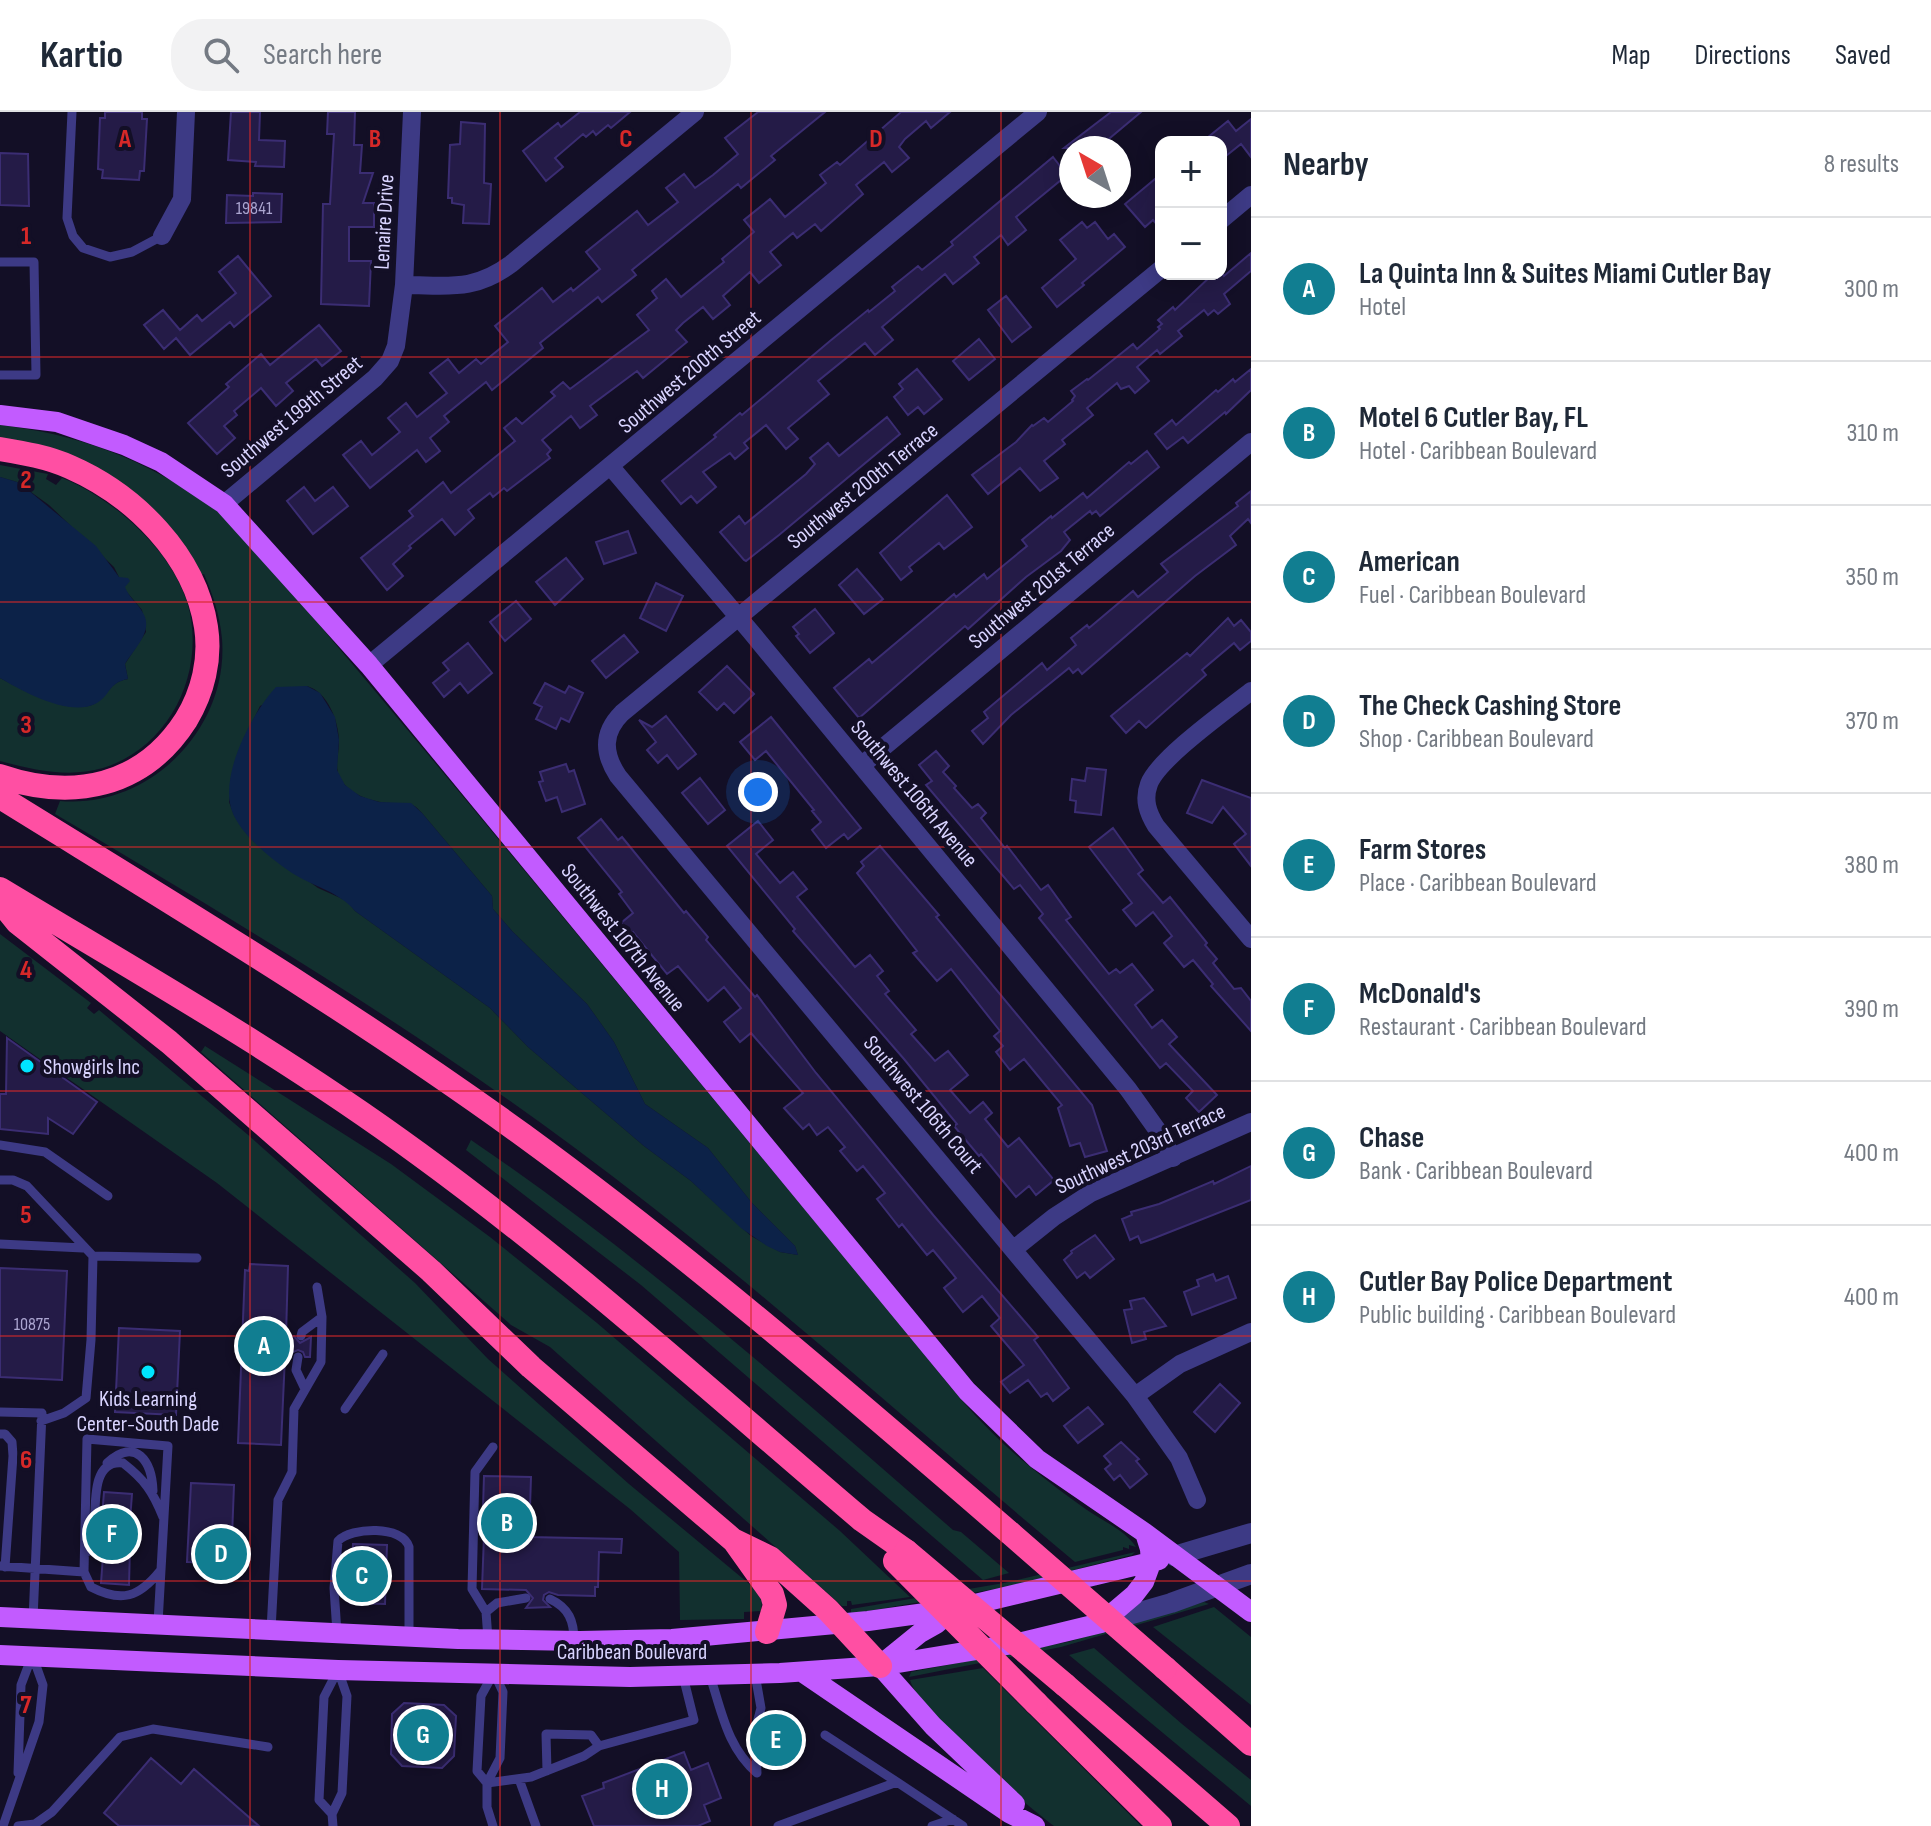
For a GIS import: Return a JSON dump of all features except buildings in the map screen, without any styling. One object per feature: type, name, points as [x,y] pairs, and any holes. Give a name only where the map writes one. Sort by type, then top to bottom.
[{"type":"highway","points":[[0,449],[41,457],[69,467],[114,491],[140,512],[174,551],[191,579],[202,611],[207,643],[202,684],[190,713],[165,747],[134,772],[109,782],[61,788],[0,776]]},
{"type":"highway","points":[[0,797],[409,1056],[523,1135],[645,1227],[847,1392],[1251,1744]]},
{"type":"highway","points":[[0,889],[295,1069],[422,1156],[550,1255],[862,1520],[898,1554],[1036,1703],[1160,1826]]},
{"type":"highway","points":[[0,901],[17,922],[89,977],[205,1074],[431,1271],[531,1367],[733,1540],[772,1594],[775,1605],[767,1632]]},
{"type":"highway","points":[[733,1540],[770,1558],[841,1624],[880,1666]]},
{"type":"highway","points":[[898,1554],[1065,1685],[1228,1826]]},
{"type":"highway","points":[[1165,1668],[1251,1726]]},
{"type":"main road","name":"Southwest 107th Avenue","points":[[0,415],[57,422],[124,445],[161,462],[224,504],[369,665],[967,1391],[1037,1459],[1145,1533],[1251,1612]]},
{"type":"main road","points":[[1101,1623],[1140,1589],[1151,1563],[1145,1533]]},
{"type":"main road","name":"Caribbean Boulevard","points":[[0,1617],[488,1639],[657,1639],[767,1632],[954,1609],[1174,1556]]},
{"type":"main road","points":[[954,1609],[880,1666],[933,1726],[1034,1826]]},
{"type":"main road","points":[[32,1656],[33,1619]]},
{"type":"main road","name":"Caribbean Boulevard","points":[[0,1655],[338,1670],[710,1676],[880,1666],[1018,1643],[1101,1623]]},
{"type":"main road","points":[[337,1633],[338,1670]]},
{"type":"main road","points":[[488,1639],[494,1673]]},
{"type":"main road","points":[[802,1672],[1009,1813],[1034,1826]]},
{"type":"street","points":[[162,236],[182,199],[186,112]]},
{"type":"street","name":"Lenaire Drive","points":[[404,285],[412,112]]},
{"type":"street","points":[[404,285],[462,286],[491,277],[695,112]]},
{"type":"street","name":"Southwest 200th Street","points":[[369,665],[1038,112]]},
{"type":"street","points":[[1227,215],[1251,195]]},
{"type":"street","name":"Southwest 200th Terrace","points":[[606,746],[610,729],[622,713],[1155,274]]},
{"type":"street","name":"Southwest 199th Street","points":[[224,504],[383,370],[396,346],[404,285]]},
{"type":"street","name":"Southwest 201st Terrace","points":[[862,765],[1251,442]]},
{"type":"street","name":"Southwest 106th Avenue","points":[[611,467],[739,617],[1128,1089],[1173,1158]]},
{"type":"street","points":[[1251,691],[1162,764],[1147,789],[1147,807],[1156,826],[1251,939]]},
{"type":"street","name":"Southwest 106th Court","points":[[606,746],[607,755],[618,776],[1135,1396],[1179,1458],[1197,1500]]},
{"type":"street","name":"Southwest 203rd Terrace","points":[[1014,1249],[1076,1201],[1251,1122]]},
{"type":"street","points":[[1135,1396],[1180,1364],[1251,1332]]},
{"type":"street","name":"Caribbean Boulevard","points":[[1174,1556],[1251,1533]]},
{"type":"street","name":"Caribbean Boulevard","points":[[1101,1623],[1251,1574]]},
{"type":"lane","points":[[72,112],[67,218],[73,236],[83,248],[110,257],[132,252],[162,236]]},
{"type":"lane","points":[[0,262],[34,262],[36,375],[0,375]]},
{"type":"lane","points":[[0,1145],[45,1152],[108,1196]]},
{"type":"lane","points":[[0,1180],[13,1180],[27,1186],[93,1256],[197,1258]]},
{"type":"lane","points":[[0,1244],[83,1248]]},
{"type":"lane","points":[[41,1421],[64,1413],[86,1398],[93,1256]]},
{"type":"lane","points":[[271,1630],[278,1500],[292,1472],[294,1409],[321,1362],[322,1317],[317,1287]]},
{"type":"lane","points":[[301,1336],[322,1317]]},
{"type":"lane","points":[[345,1409],[383,1354]]},
{"type":"lane","points":[[298,1357],[296,1370],[305,1389]]},
{"type":"lane","points":[[0,1412],[42,1413],[33,1619]]},
{"type":"lane","points":[[0,1434],[5,1434],[12,1442],[13,1456],[2,1566],[84,1572]]},
{"type":"lane","points":[[158,1624],[168,1446],[118,1439],[87,1439],[84,1572],[91,1587],[101,1592],[123,1595],[142,1591],[160,1571]]},
{"type":"lane","points":[[488,1639],[486,1612],[472,1589],[475,1472],[493,1447]]},
{"type":"lane","points":[[84,1557],[94,1540],[98,1481],[104,1469],[118,1455],[138,1455],[149,1466],[153,1491],[164,1520]]},
{"type":"lane","points":[[104,1469],[116,1462],[123,1463],[153,1491]]},
{"type":"lane","points":[[337,1633],[334,1588],[338,1541],[349,1533],[398,1532],[408,1540],[409,1547],[409,1636]]},
{"type":"lane","points":[[486,1612],[497,1603],[526,1598]]},
{"type":"lane","points":[[550,1599],[564,1608],[572,1619],[574,1641]]},
{"type":"lane","points":[[18,1781],[21,1685],[32,1656]]},
{"type":"lane","points":[[3,1826],[39,1722],[43,1685],[32,1656]]},
{"type":"lane","points":[[332,1814],[319,1800],[324,1697],[338,1670]]},
{"type":"lane","points":[[333,1826],[332,1814],[342,1793],[347,1696],[338,1670]]},
{"type":"lane","points":[[487,1783],[477,1771],[479,1726],[481,1696],[494,1673]]},
{"type":"lane","points":[[493,1826],[487,1807],[487,1783],[500,1758],[503,1692],[494,1673]]},
{"type":"lane","points":[[710,1676],[725,1725],[741,1759],[757,1773],[755,1731],[761,1708],[755,1674]]},
{"type":"lane","points":[[487,1783],[547,1771],[584,1756],[599,1746],[694,1720],[683,1676]]},
{"type":"lane","points":[[18,1826],[35,1824],[52,1812],[120,1737],[153,1729],[268,1747]]},
{"type":"lane","points":[[547,1771],[546,1734],[591,1735],[599,1746]]},
{"type":"lane","points":[[825,1735],[963,1826]]},
{"type":"lane","points":[[519,1779],[536,1826]]},
{"type":"lane","points":[[778,1826],[897,1782]]},
{"type":"lane","points":[[932,1826],[953,1819]]},
{"type":"green space","points":[[0,425],[56,435],[109,451],[184,488],[229,522],[426,752],[966,1405],[1028,1465],[1120,1531],[1136,1547],[1129,1545],[1129,1549],[1123,1547],[1123,1550],[1075,1562],[766,1299],[575,1148],[384,1016],[254,933],[55,814],[60,801],[93,800],[124,792],[152,777],[177,757],[197,732],[212,703],[221,672],[221,630],[204,574],[196,577],[166,529],[0,441]],"holes":[[[307,686],[326,701],[337,726],[337,769],[344,784],[356,794],[371,800],[408,804],[419,809],[492,896],[493,909],[587,1004],[614,1042],[645,1104],[708,1148],[752,1203],[795,1246],[798,1255],[780,1252],[751,1236],[691,1181],[644,1146],[528,1047],[490,1008],[355,911],[347,901],[318,888],[253,841],[234,815],[229,802],[238,752],[260,706],[298,688]]]},
{"type":"green space","points":[[0,465],[48,474],[46,479],[56,485],[62,478],[120,512],[155,546],[169,565],[188,605],[192,655],[178,703],[165,725],[148,743],[127,758],[103,768],[64,773],[0,761],[0,678],[60,704],[94,704],[116,683],[128,679],[125,664],[146,632],[142,610],[126,591],[114,567],[49,505],[17,482],[0,477]]},
{"type":"green space","points":[[0,934],[91,1003],[87,1008],[94,1014],[99,1010],[247,1134],[415,1283],[488,1359],[629,1484],[753,1587],[762,1601],[761,1611],[744,1612],[744,1619],[680,1620],[679,1552],[630,1509],[217,1183],[0,1031]]},
{"type":"green space","points":[[205,1046],[391,1164],[490,1237],[597,1323],[840,1531],[910,1597],[852,1605],[851,1601],[847,1601],[847,1606],[842,1606],[550,1347],[511,1325],[201,1052]]},
{"type":"green space","points":[[471,1140],[658,1279],[777,1377],[953,1530],[961,1532],[1009,1573],[983,1580],[641,1285],[466,1150]]},
{"type":"green space","points":[[1135,1552],[1006,1587],[851,1614],[851,1609],[1004,1583]]},
{"type":"green space","points":[[1204,1602],[1209,1604],[1061,1647],[909,1677],[911,1672],[1068,1642]]},
{"type":"green space","points":[[1214,1607],[1251,1637],[1251,1705],[1153,1627]]},
{"type":"green space","points":[[1094,1648],[1251,1780],[1251,1806],[1069,1655]]},
{"type":"green space","points":[[983,1668],[1141,1826],[1054,1826],[951,1735],[932,1714],[910,1680]]},
{"type":"water","points":[[0,477],[17,482],[28,490],[96,546],[119,577],[130,581],[125,587],[143,613],[145,633],[125,664],[128,679],[116,683],[95,704],[84,707],[59,705],[0,678]]},
{"type":"water","points":[[307,686],[320,693],[335,717],[339,740],[337,770],[345,785],[360,796],[379,802],[411,803],[422,813],[492,896],[493,909],[512,931],[587,1004],[614,1042],[645,1104],[708,1148],[752,1203],[795,1246],[798,1255],[767,1246],[741,1228],[691,1181],[644,1146],[528,1047],[490,1008],[342,899],[284,868],[249,837],[236,820],[229,796],[240,745],[257,712],[276,687]]},
{"type":"place","name":"Showgirls Inc","points":[[27,1066]]},
{"type":"place","name":"La Quinta Inn & Suites Miami Cutler Bay","points":[[264,1346]]},
{"type":"place","name":"Kids Learning Center-South Dade","points":[[148,1372]]},
{"type":"place","name":"Motel 6 Cutler Bay, FL","points":[[507,1523]]},
{"type":"place","name":"McDonald's","points":[[112,1534]]},
{"type":"place","name":"The Check Cashing Store","points":[[221,1554]]},
{"type":"place","name":"American","points":[[362,1576]]},
{"type":"place","name":"Chase","points":[[423,1735]]},
{"type":"place","name":"Farm Stores","points":[[776,1740]]},
{"type":"place","name":"Cutler Bay Police Department","points":[[662,1789]]}]
